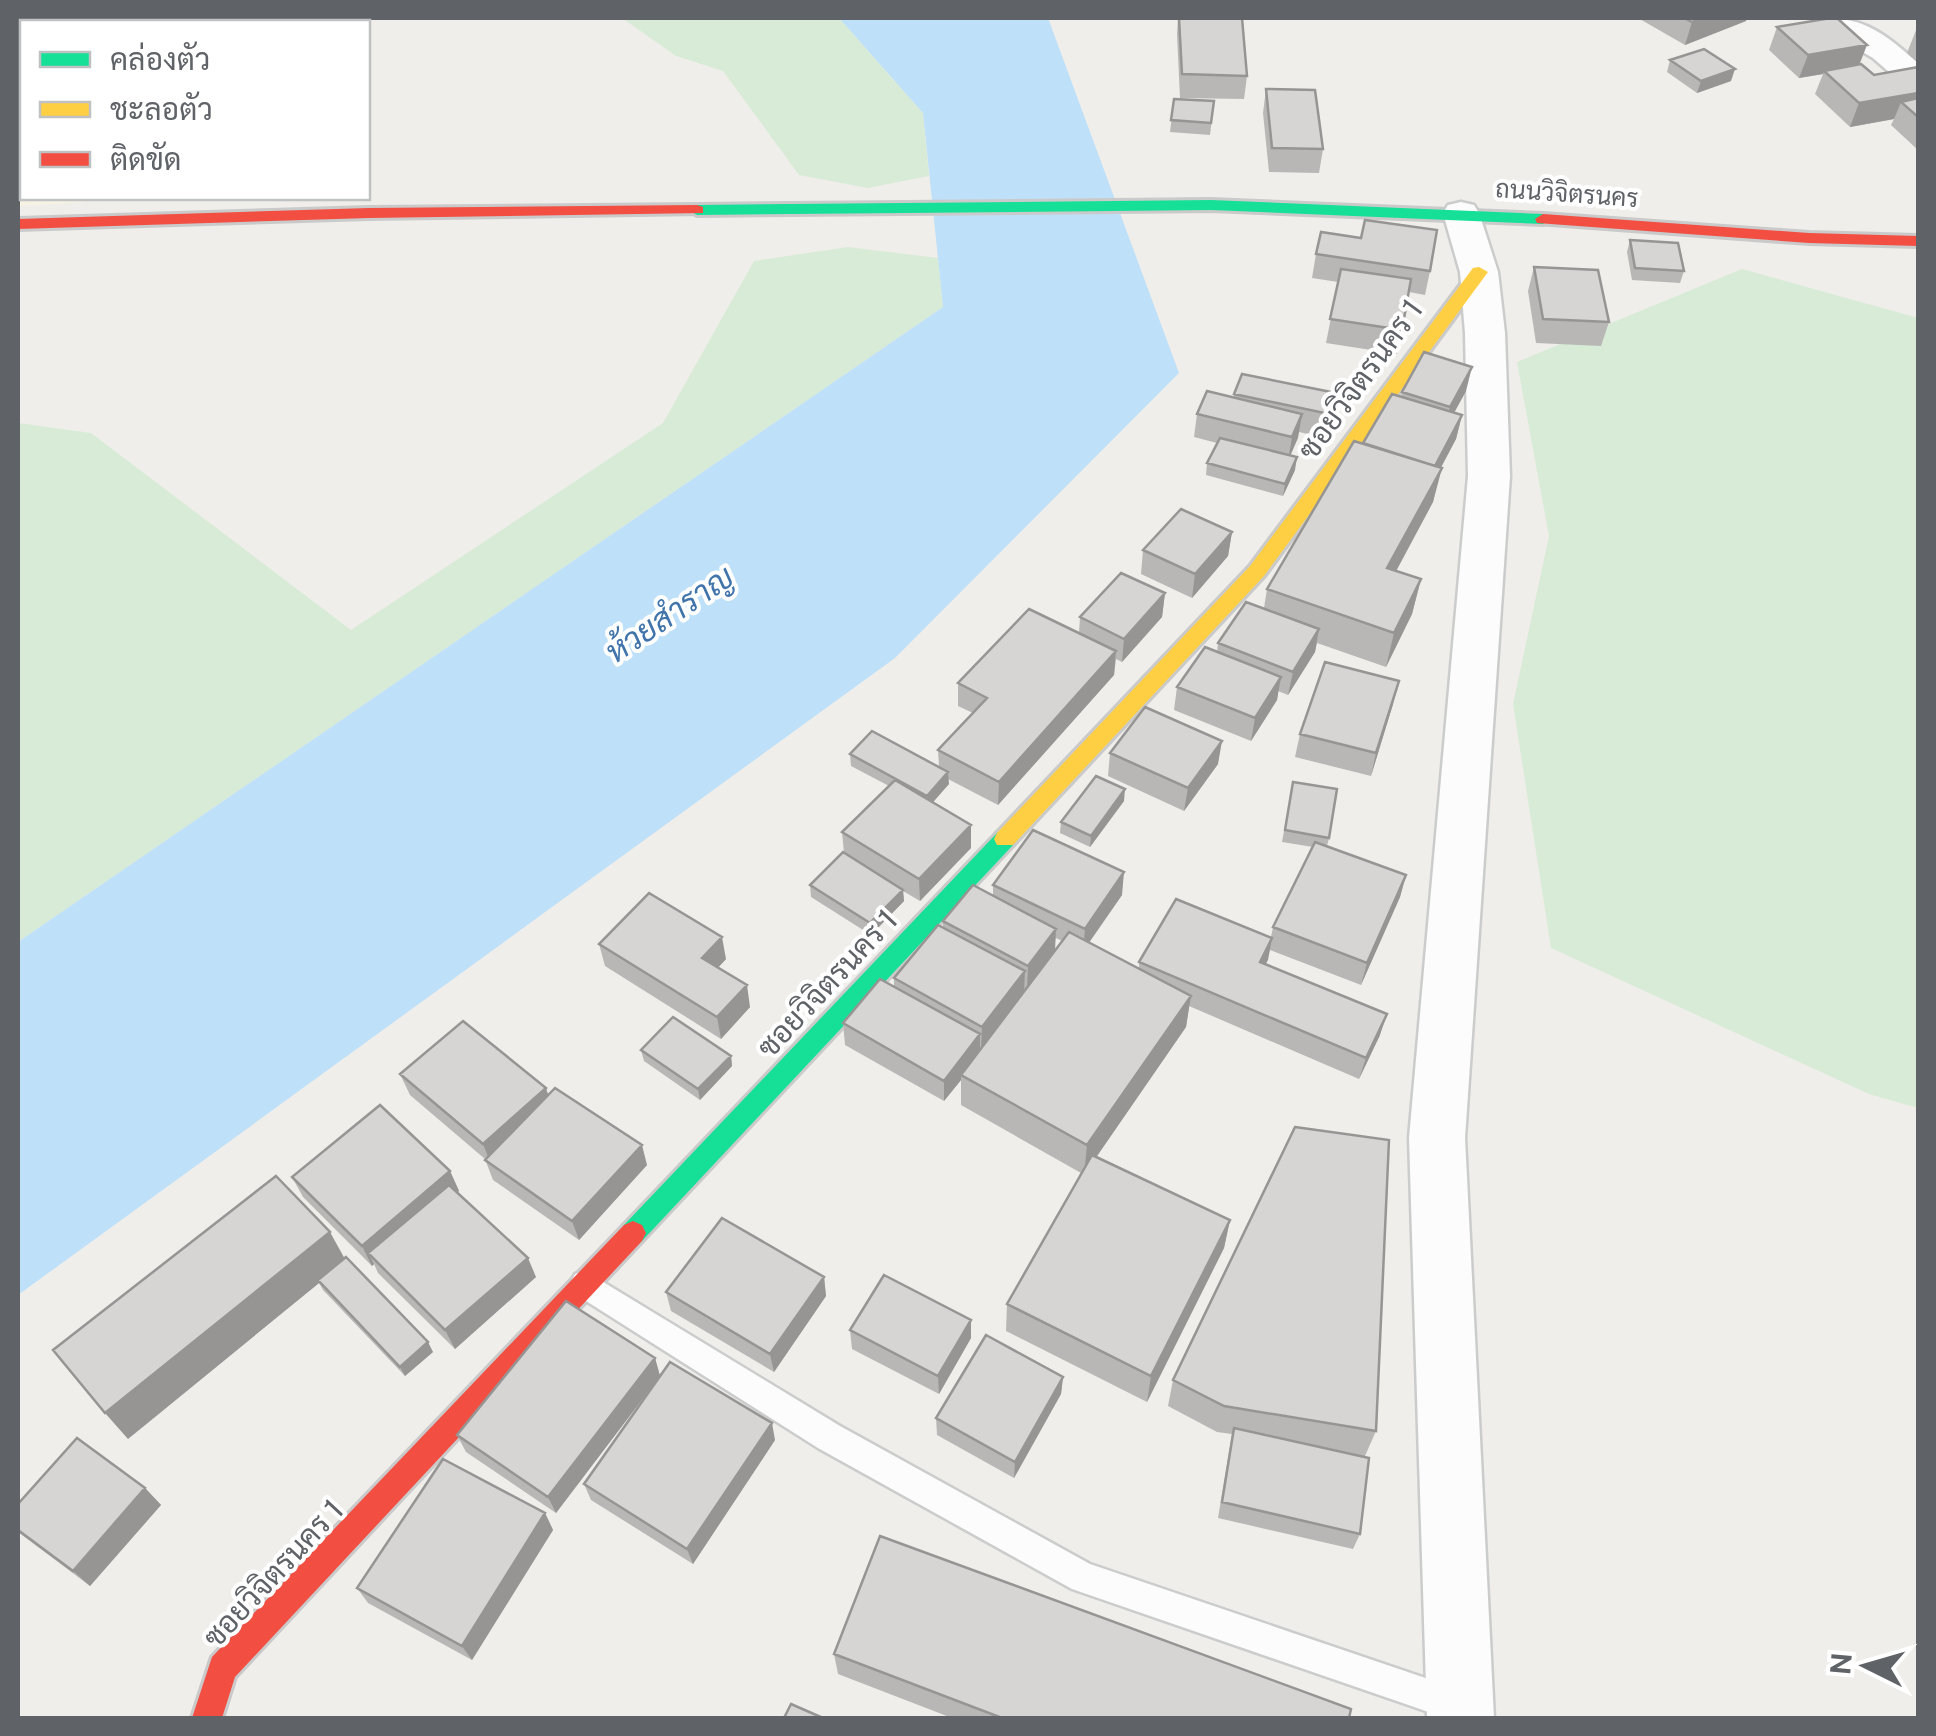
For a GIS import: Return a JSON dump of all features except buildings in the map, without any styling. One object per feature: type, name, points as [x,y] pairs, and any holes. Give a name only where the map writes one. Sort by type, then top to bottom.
[{"type":"street","points":[[1829,18],[1885,51],[1918,80]]},
{"type":"street","name":"ถนนวิจิตรนคร","points":[[18,224],[370,213],[1211,205],[1461,213],[1809,238],[1918,241]]},
{"type":"street","points":[[1460,1712],[1437,1138],[1490,476],[1478,272],[1461,213]]},
{"type":"street","name":"ซอยวิจิตรนคร 1","points":[[207,1718],[223,1668],[1257,571],[1478,272]]},
{"type":"lane","points":[[584,1284],[829,1438],[1083,1578],[1460,1712]]},
{"type":"shaded area","points":[[18,18],[112,18],[20,20],[20,200],[86,200],[18,206]]},
{"type":"green space","points":[[622,18],[839,18],[923,113],[929,176],[868,188],[799,175],[723,71],[676,56]]},
{"type":"green space","points":[[848,247],[938,258],[943,307],[18,942],[18,423],[91,433],[351,630],[663,423],[754,261]]},
{"type":"green space","points":[[1742,269],[1918,318],[1918,1108],[1869,1094],[1551,948],[1513,704],[1549,536],[1517,362]]},
{"type":"water","name":"ห้วยสำราญ","points":[[839,18],[1048,18],[1179,373],[895,658],[18,1295],[18,942],[943,307],[923,113]]},
{"type":"traffic: fast","points":[[697,210],[1211,205],[1543,219]]},
{"type":"traffic: fast","points":[[633,1233],[1005,839]]},
{"type":"traffic: slow","points":[[1005,839],[1257,571],[1479,272]]},
{"type":"traffic: jam","points":[[18,224],[369,213],[697,210]]},
{"type":"traffic: jam","points":[[1543,219],[1809,238],[1918,241]]},
{"type":"traffic: jam","points":[[207,1718],[223,1668],[633,1233]]}]
